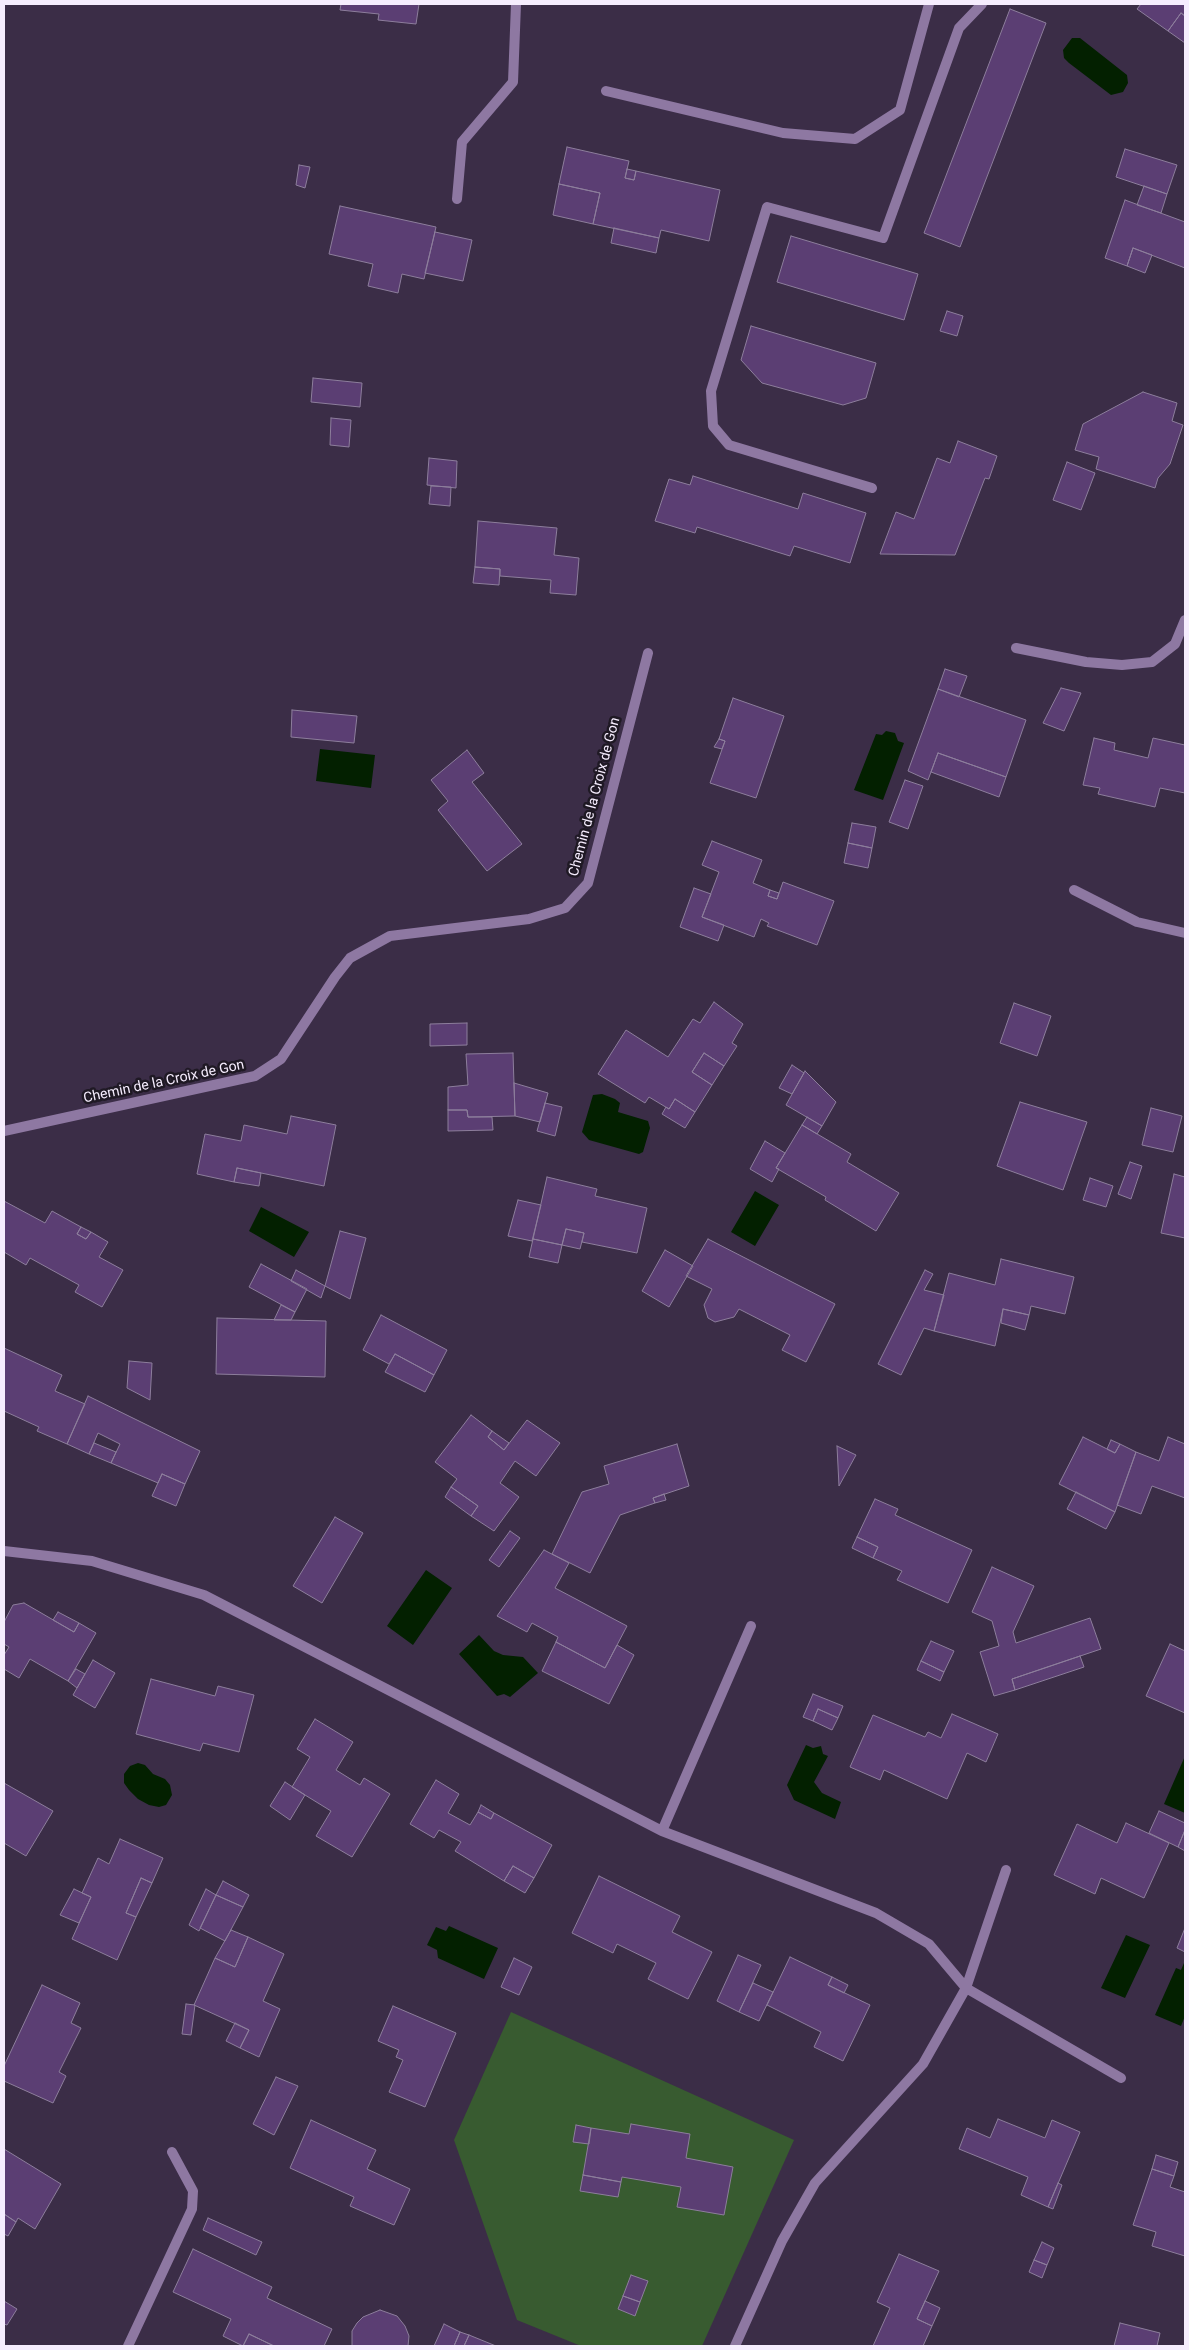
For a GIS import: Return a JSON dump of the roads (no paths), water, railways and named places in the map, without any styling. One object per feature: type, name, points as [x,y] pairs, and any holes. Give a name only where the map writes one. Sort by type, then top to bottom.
[{"type":"street","points":[[458,199],[462,142],[513,82],[516,4]]},
{"type":"street","points":[[606,91],[783,133],[855,139],[900,110],[929,4]]},
{"type":"street","points":[[872,488],[729,445],[713,426],[710,391],[767,207],[883,238],[959,28],[982,4]]},
{"type":"street","points":[[1016,648],[1086,662],[1122,665],[1152,662],[1175,644],[1185,620]]},
{"type":"street","name":"Chemin de la Croix de Gon","points":[[4,1131],[255,1076],[281,1059],[335,977],[350,958],[390,936],[529,919],[565,908],[588,883],[648,653]]},
{"type":"street","points":[[1074,890],[1137,922],[1185,934]]},
{"type":"street","points":[[4,1552],[92,1561],[204,1595],[662,1831],[876,1913],[929,1944],[966,1988],[1121,2078]]},
{"type":"street","points":[[662,1831],[751,1626]]},
{"type":"street","points":[[735,2346],[782,2241],[815,2182],[923,2064],[966,1988],[1006,1870]]},
{"type":"street","points":[[128,2346],[192,2208],[193,2191],[172,2152]]}]
